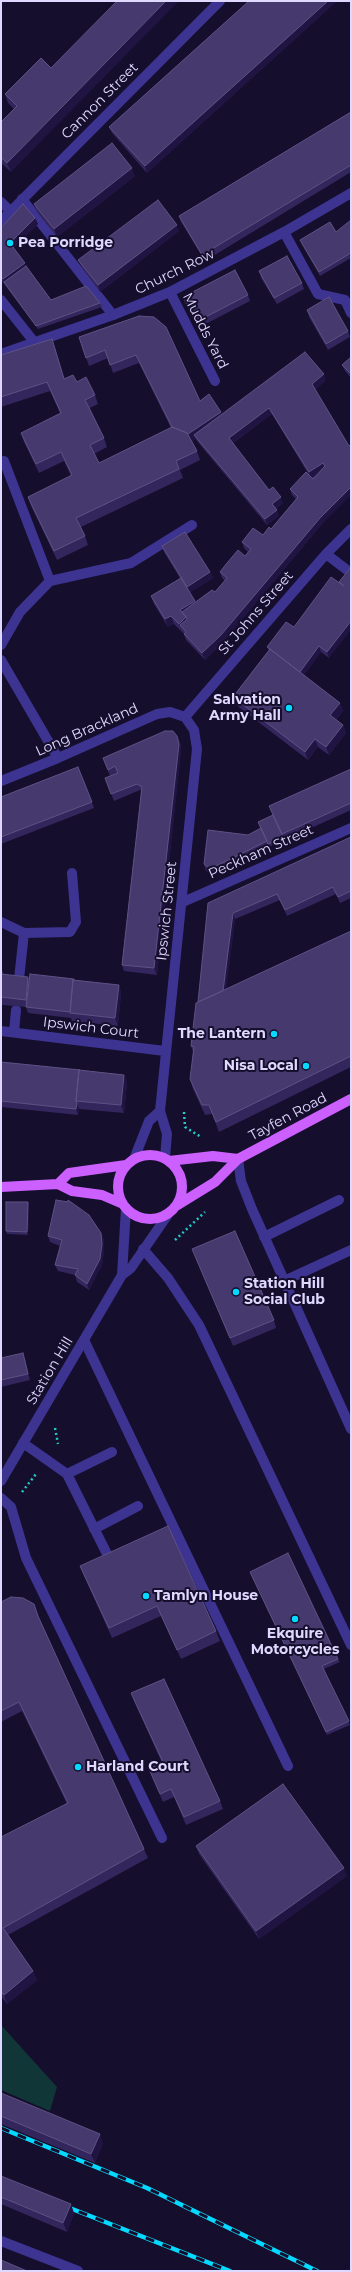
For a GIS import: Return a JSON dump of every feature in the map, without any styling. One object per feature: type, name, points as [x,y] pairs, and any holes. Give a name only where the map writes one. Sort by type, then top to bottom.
[{"type":"main road","name":"Tayfen Road","points":[[176,1206],[214,1182],[238,1159],[351,1099]]},
{"type":"main road","points":[[1,1187],[58,1184],[72,1190],[102,1195],[124,1206],[138,1216],[148,1219],[159,1218],[169,1213],[176,1206],[181,1196],[183,1186],[175,1165],[154,1155],[144,1155],[130,1162],[69,1173],[58,1184]]},
{"type":"main road","points":[[167,1160],[213,1156],[238,1159]]},
{"type":"main road","points":[[124,1206],[119,1195],[118,1185],[120,1174],[130,1162]]},
{"type":"street","name":"Cannon Street","points":[[1,221],[217,2]]},
{"type":"street","name":"Church Row","points":[[1,354],[113,315],[170,292],[284,232],[351,193]]},
{"type":"street","points":[[22,199],[113,315]]},
{"type":"street","points":[[1,202],[10,211]]},
{"type":"street","points":[[284,232],[318,294],[345,300],[351,313]]},
{"type":"street","name":"Mudds Yard","points":[[170,292],[215,381]]},
{"type":"street","points":[[1,300],[35,342]]},
{"type":"street","points":[[4,460],[50,581]]},
{"type":"street","points":[[1,645],[20,612],[50,581],[131,563],[192,525]]},
{"type":"street","name":"St Johns Street","points":[[185,717],[326,554],[351,530]]},
{"type":"street","points":[[326,554],[351,573]]},
{"type":"street","points":[[1,660],[58,758]]},
{"type":"street","name":"Long Brackland","points":[[1,781],[58,758],[157,714],[170,712],[185,717]]},
{"type":"street","name":"Ipswich Street","points":[[167,1160],[167,1134],[160,1111],[165,1051],[183,902],[197,749],[194,730],[185,717]]},
{"type":"street","name":"Peckham Street","points":[[183,902],[351,828]]},
{"type":"street","points":[[1,922],[24,933],[70,932],[76,922],[72,873]]},
{"type":"street","points":[[19,979],[24,933]]},
{"type":"street","points":[[14,1032],[16,1010]]},
{"type":"street","name":"Ipswich Court","points":[[1,1031],[165,1051]]},
{"type":"street","points":[[130,1162],[149,1121],[160,1111]]},
{"type":"street","points":[[238,1159],[241,1181],[264,1237],[351,1429]]},
{"type":"street","points":[[264,1237],[339,1200]]},
{"type":"street","name":"Station Hill","points":[[122,1275],[124,1206]]},
{"type":"street","name":"Station Hill","points":[[1,1481],[122,1275],[131,1268],[169,1213]]},
{"type":"street","points":[[143,1250],[168,1278],[199,1325],[351,1645]]},
{"type":"street","points":[[284,1282],[351,1250]]},
{"type":"street","points":[[84,1340],[288,1766]]},
{"type":"street","points":[[23,1443],[67,1474],[107,1554]]},
{"type":"street","points":[[67,1474],[112,1452]]},
{"type":"street","points":[[1,1498],[11,1507],[26,1558],[162,1838]]},
{"type":"street","points":[[94,1529],[138,1506]]},
{"type":"street","points":[[1,2241],[78,2271]]},
{"type":"path","points":[[184,1112],[185,1127],[201,1137]]},
{"type":"path","points":[[153,1261],[209,1208]]},
{"type":"green space","points":[[1,2025],[57,2087],[50,2111],[1,2090]]},
{"type":"building","points":[[117,1],[166,1],[7,163],[1,157],[1,122],[17,106],[5,94],[41,58],[51,68]]},
{"type":"building","points":[[249,1],[328,1],[145,166],[109,127]]},
{"type":"building","points":[[351,112],[351,165],[202,255],[179,216]]},
{"type":"building","points":[[112,143],[132,168],[54,229],[34,204]]},
{"type":"building","points":[[158,200],[177,225],[98,285],[78,260]]},
{"type":"building","name":"Pea Porridge","points":[[23,204],[35,218],[10,243],[25,263],[3,279],[1,277],[1,228]]},
{"type":"building","points":[[351,220],[351,253],[319,272],[300,240],[330,222],[336,232]]},
{"type":"building","points":[[287,256],[302,283],[274,298],[259,271]]},
{"type":"building","points":[[26,266],[51,300],[86,286],[100,303],[36,326],[4,282]]},
{"type":"building","points":[[235,270],[248,295],[196,322],[183,297]]},
{"type":"building","points":[[329,297],[348,331],[326,344],[307,310]]},
{"type":"building","points":[[139,316],[154,317],[166,327],[200,401],[209,394],[221,412],[188,434],[172,427],[136,355],[110,365],[105,350],[86,358],[79,337]]},
{"type":"building","points":[[52,339],[64,379],[73,375],[77,382],[86,377],[95,395],[85,400],[104,438],[90,445],[99,463],[172,427],[187,433],[197,451],[176,461],[179,469],[76,518],[85,536],[54,551],[28,497],[72,475],[61,452],[36,464],[21,433],[61,413],[47,382],[1,397],[1,355]]},
{"type":"building","points":[[305,352],[324,374],[312,384],[349,446],[351,444],[351,487],[320,518],[221,635],[202,653],[184,634],[186,632],[180,625],[187,619],[182,612],[212,590],[215,592],[227,578],[220,572],[227,563],[238,550],[245,556],[251,549],[242,542],[253,528],[263,535],[269,527],[271,529],[298,497],[290,489],[306,472],[313,479],[325,466],[323,463],[309,472],[269,408],[229,438],[269,490],[273,487],[281,497],[272,504],[277,510],[265,519],[194,435]]},
{"type":"building","points":[[351,357],[351,374],[342,365]]},
{"type":"building","points":[[185,532],[210,572],[187,587],[162,546]]},
{"type":"building","points":[[351,567],[351,621],[327,652],[319,646],[300,672],[267,647],[286,622],[294,627],[331,577],[344,586],[339,582]]},
{"type":"building","points":[[181,578],[195,601],[180,610],[186,617],[179,624],[171,616],[165,619],[151,596]]},
{"type":"building","name":"Salvation Army Hall","points":[[270,649],[340,703],[330,715],[343,725],[326,747],[315,739],[305,752],[233,697]]},
{"type":"building","points":[[165,731],[173,731],[177,736],[179,744],[154,968],[122,965],[142,787],[137,784],[111,794],[105,778],[118,773],[115,766],[108,770],[103,758]]},
{"type":"building","points":[[78,767],[92,802],[1,837],[1,797]]},
{"type":"building","points":[[351,769],[351,803],[282,834],[269,806]]},
{"type":"building","points":[[273,815],[283,837],[268,844],[258,822]]},
{"type":"building","points":[[261,828],[267,841],[210,869],[204,864],[208,830],[248,835]]},
{"type":"building","points":[[351,837],[351,891],[338,897],[333,887],[285,910],[277,894],[233,913],[223,991],[198,1002],[208,903]]},
{"type":"building","name":"The Lantern","points":[[351,931],[351,1056],[216,1122],[209,1105],[202,1105],[190,1079],[194,1047],[191,1046],[196,1003]]},
{"type":"building","points":[[1,974],[28,977],[26,1000],[1,997]]},
{"type":"building","points":[[30,974],[74,979],[70,1012],[26,1007]]},
{"type":"building","points":[[73,980],[119,985],[115,1018],[70,1013]]},
{"type":"building","points":[[1,1062],[80,1070],[76,1109],[1,1101]]},
{"type":"building","points":[[79,1070],[124,1075],[121,1105],[76,1101]]},
{"type":"building","points":[[56,1200],[68,1202],[68,1200],[89,1215],[101,1233],[102,1244],[100,1259],[87,1284],[75,1275],[78,1269],[55,1265],[62,1240],[48,1236]]},
{"type":"building","points":[[6,1202],[28,1202],[27,1232],[6,1231]]},
{"type":"building","name":"Station Hill Social Club","points":[[235,1231],[274,1320],[230,1338],[192,1249]]},
{"type":"building","points":[[23,1353],[28,1374],[1,1380],[1,1358]]},
{"type":"building","name":"Tamlyn House","points":[[168,1526],[216,1631],[177,1650],[157,1606],[109,1628],[80,1566]]},
{"type":"building","name":"Ekquire Motorcycles","points":[[288,1553],[338,1659],[322,1666],[349,1721],[326,1732],[250,1572]]},
{"type":"building","name":"Harland Court","points":[[11,1597],[23,1598],[34,1604],[38,1616],[144,1849],[3,1928],[33,1971],[4,1995],[1,1991],[1,1837],[68,1803],[19,1702],[1,1711],[1,1602]]},
{"type":"building","points":[[164,1679],[220,1801],[184,1817],[171,1789],[160,1794],[149,1769],[163,1762],[131,1693]]},
{"type":"building","points":[[283,1784],[344,1868],[256,1931],[196,1846]]},
{"type":"building","points":[[1,2093],[100,2134],[91,2154],[1,2116]]},
{"type":"building","points":[[1,2176],[71,2204],[63,2223],[1,2197]]},
{"type":"building","points":[[1,2260],[27,2271],[1,2271]]},
{"type":"railway","points":[[1,2128],[147,2188],[317,2271]]},
{"type":"railway","points":[[62,2205],[230,2271]]},
{"type":"place","name":"Pea Porridge","points":[[10,243]]},
{"type":"place","name":"Salvation Army Hall","points":[[289,708]]},
{"type":"place","name":"The Lantern","points":[[274,1034]]},
{"type":"place","name":"Nisa Local","points":[[306,1066]]},
{"type":"place","name":"Station Hill Social Club","points":[[236,1292]]},
{"type":"place","name":"Tamlyn House","points":[[146,1596]]},
{"type":"place","name":"Ekquire Motorcycles","points":[[295,1619]]},
{"type":"place","name":"Harland Court","points":[[78,1767]]}]
